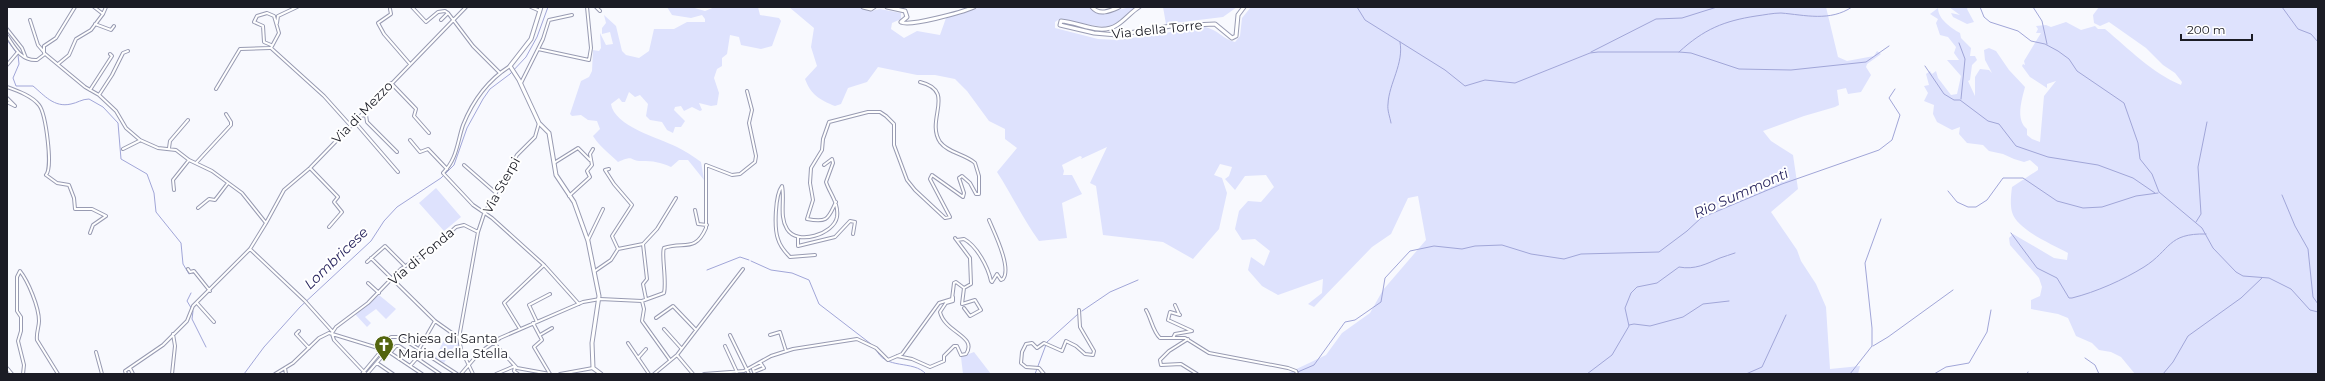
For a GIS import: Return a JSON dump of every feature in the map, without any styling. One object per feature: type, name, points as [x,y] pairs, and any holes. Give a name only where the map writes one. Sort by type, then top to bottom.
[{"type":"street","points":[[45,53],[44,46],[56,38],[75,7]]},
{"type":"street","points":[[94,7],[103,14]]},
{"type":"street","points":[[58,64],[69,55],[76,39],[95,24],[103,14],[106,7]]},
{"type":"street","points":[[276,24],[278,16],[297,7]]},
{"type":"street","points":[[412,7],[426,22],[438,12],[445,11],[448,13],[473,46],[500,72]]},
{"type":"street","name":"Via di Mezzo","points":[[173,334],[189,319],[192,308],[250,249],[266,224],[284,190],[310,168],[466,7]]},
{"type":"street","points":[[531,7],[540,11]]},
{"type":"street","points":[[541,7],[527,46],[511,67],[500,72],[484,87],[463,126],[455,157],[443,173],[473,205],[484,214],[492,218],[544,265],[578,304]]},
{"type":"street","points":[[538,49],[589,60],[591,48],[587,7]]},
{"type":"street","points":[[596,7],[600,11]]},
{"type":"street","points":[[863,7],[871,9],[874,7]]},
{"type":"street","points":[[887,7],[905,11],[906,18],[900,22],[907,24],[963,12],[974,7]]},
{"type":"street","name":"Via della Torre","points":[[1092,7],[1098,12],[1103,12],[1119,7]]},
{"type":"street","name":"Via della Torre","points":[[1139,7],[1111,28],[1097,29],[1066,22],[1060,22],[1060,25],[1097,34],[1120,35],[1171,26],[1215,24],[1232,38],[1236,36],[1238,15],[1244,7]]},
{"type":"street","points":[[390,9],[391,14],[378,23],[384,34],[410,64]]},
{"type":"street","points":[[271,47],[278,33],[276,24],[270,13],[257,16],[254,22],[263,26],[264,42],[309,81],[350,125]]},
{"type":"street","points":[[442,20],[448,13]]},
{"type":"street","points":[[521,83],[538,49],[549,20],[572,14]]},
{"type":"street","points":[[30,20],[38,45],[45,53],[90,90],[99,95],[116,111],[126,128],[140,140],[158,148],[169,148],[176,150],[189,160],[228,183],[250,200],[266,224]]},
{"type":"street","points":[[95,24],[111,30],[114,26]]},
{"type":"street","points":[[7,28],[22,48],[26,59]]},
{"type":"street","points":[[7,36],[17,52],[26,59],[37,60],[45,53]]},
{"type":"street","points":[[216,89],[240,49],[271,47]]},
{"type":"street","points":[[99,95],[112,75],[123,53],[128,51]]},
{"type":"street","points":[[8,65],[17,52]]},
{"type":"street","points":[[90,90],[108,65],[112,56],[110,54]]},
{"type":"street","points":[[511,67],[521,83],[539,123],[550,133],[553,163],[559,181],[569,196],[588,241],[600,299],[592,343],[593,368]]},
{"type":"street","points":[[836,202],[832,214],[828,218],[818,220],[807,219],[813,200],[810,183],[811,168],[822,150],[823,139],[829,122],[861,112],[875,112],[886,116],[894,124],[894,145],[907,180],[943,216],[947,218],[950,217],[939,198],[930,176],[932,175],[963,197],[964,193],[960,176],[967,180],[976,194],[979,193],[979,176],[973,161],[947,148],[940,142],[935,124],[939,98],[937,92],[931,86],[920,82]]},
{"type":"street","points":[[391,83],[416,109],[414,116],[430,133]]},
{"type":"street","points":[[7,87],[32,98],[41,108],[50,164],[50,171],[46,175],[57,183],[69,185],[74,198],[75,209],[92,209],[105,215],[104,219],[97,220],[90,233]]},
{"type":"street","points":[[461,374],[468,364],[493,342],[578,304],[600,299],[642,301],[665,292],[666,270],[662,253],[664,248],[693,245],[702,237],[707,225],[706,165],[732,175],[740,174],[755,162],[756,156],[749,123],[752,110],[747,91]]},
{"type":"street","points":[[7,98],[15,106],[7,102]]},
{"type":"street","points":[[196,163],[230,125],[226,114]]},
{"type":"street","points":[[360,116],[366,115],[367,122],[397,152]]},
{"type":"street","points":[[169,148],[170,141],[188,120]]},
{"type":"street","points":[[354,121],[398,172]]},
{"type":"street","name":"Via Sterpi","points":[[473,374],[461,349],[459,338],[478,232],[484,214],[517,155],[535,137],[539,123]]},
{"type":"street","points":[[123,149],[140,140]]},
{"type":"street","points":[[410,140],[420,152],[428,149],[447,169]]},
{"type":"street","points":[[553,163],[578,148],[590,160]]},
{"type":"street","points":[[569,196],[590,177],[587,171],[592,164],[590,160],[593,149]]},
{"type":"street","points":[[815,256],[790,257],[780,245],[777,236],[776,212],[778,194],[782,186],[784,223],[787,230],[798,237],[818,234],[833,225],[837,217],[836,202],[826,182],[833,163],[832,159],[824,165]]},
{"type":"street","points":[[174,190],[173,180],[189,160]]},
{"type":"street","points":[[464,165],[496,193]]},
{"type":"street","points":[[310,168],[338,197],[334,202],[342,212],[329,227]]},
{"type":"street","points":[[609,169],[605,170],[614,184],[632,204],[612,236],[618,249]]},
{"type":"street","points":[[198,208],[209,199],[216,200],[228,183]]},
{"type":"street","points":[[595,271],[612,260],[618,249],[642,244],[658,229],[676,198]]},
{"type":"street","points":[[588,241],[603,209]]},
{"type":"street","points":[[695,210],[698,224],[707,225]]},
{"type":"street","points":[[964,288],[971,284],[970,258],[956,239],[964,239],[973,246],[989,271],[992,282],[997,274],[1000,280],[1003,279],[1006,272],[1001,247],[989,220]]},
{"type":"street","points":[[798,237],[798,246],[834,237],[850,221],[854,222],[853,234]]},
{"type":"street","name":"Via di Fonda","points":[[275,374],[285,368],[321,336],[332,332],[379,293],[405,266],[433,248],[458,225],[464,225],[478,232]]},
{"type":"street","points":[[642,244],[647,279],[643,284],[646,299]]},
{"type":"street","points":[[367,262],[385,246],[405,266]]},
{"type":"street","points":[[250,249],[308,304],[332,332],[334,340],[365,374]]},
{"type":"street","points":[[371,258],[435,321],[459,338]]},
{"type":"street","points":[[520,329],[507,309],[505,302],[544,265]]},
{"type":"street","points":[[188,269],[190,272],[194,271],[210,291]]},
{"type":"street","points":[[654,374],[677,355],[743,269]]},
{"type":"street","points":[[23,374],[24,365],[18,341],[21,331],[21,317],[17,311],[17,277],[20,271],[31,290],[37,307],[39,324],[37,340],[58,374]]},
{"type":"street","points":[[898,356],[912,359],[930,367],[944,361],[944,356],[954,346],[957,346],[961,355],[966,354],[969,346],[967,340],[946,324],[940,312],[946,303],[955,299],[953,297],[952,288],[954,283],[956,282],[964,288]]},
{"type":"street","points":[[368,283],[379,293]]},
{"type":"street","points":[[964,288],[962,304],[975,300],[981,310],[974,316],[970,316],[964,308]]},
{"type":"street","points":[[537,322],[529,305],[550,294]]},
{"type":"street","points":[[704,374],[719,371],[737,372],[748,369],[786,351],[857,339],[876,348],[888,360],[898,356],[939,303],[953,297]]},
{"type":"street","points":[[642,301],[644,310],[642,321],[670,360]]},
{"type":"street","points":[[198,303],[214,322]]},
{"type":"street","points":[[1173,338],[1175,334],[1192,331],[1168,320],[1170,312],[1180,315],[1175,305]]},
{"type":"street","points":[[656,318],[673,306],[696,330]]},
{"type":"street","points":[[1044,374],[1038,368],[1026,367],[1020,359],[1022,352],[1029,342],[1036,348],[1044,343],[1062,351],[1066,341],[1076,346],[1084,354],[1093,355],[1094,351],[1080,327],[1079,310]]},
{"type":"street","points":[[1146,310],[1157,336],[1162,338],[1188,339],[1209,353],[1297,372]]},
{"type":"street","points":[[419,349],[435,321]]},
{"type":"street","points":[[533,323],[542,340],[534,347],[550,374]]},
{"type":"street","points":[[540,335],[552,328]]},
{"type":"street","points":[[664,329],[681,348]]},
{"type":"street","points":[[299,331],[296,334],[308,348]]},
{"type":"street","points":[[332,332],[380,347]]},
{"type":"street","points":[[770,335],[780,332],[786,351]]},
{"type":"street","points":[[126,374],[125,371],[163,345],[173,334]]},
{"type":"street","points":[[172,374],[175,346],[173,334]]},
{"type":"street","points":[[730,335],[750,374]]},
{"type":"street","points":[[380,347],[387,340],[395,336],[404,339],[456,374]]},
{"type":"street","points":[[1188,339],[1168,352],[1160,360],[1161,365],[1181,364],[1197,374]]},
{"type":"street","points":[[493,342],[515,366],[526,370],[550,374]]},
{"type":"street","points":[[628,343],[649,374]]},
{"type":"street","points":[[390,353],[396,346],[399,346],[440,374]]},
{"type":"street","points":[[725,346],[737,372]]},
{"type":"street","points":[[365,374],[386,352],[380,347]]},
{"type":"street","points":[[638,358],[646,349]]},
{"type":"street","points":[[365,374],[382,350]]},
{"type":"street","points":[[382,350],[390,353],[422,374]]},
{"type":"street","points":[[96,352],[102,374]]},
{"type":"street","points":[[677,355],[693,374]]},
{"type":"street","points":[[410,366],[417,358]]},
{"type":"street","points":[[760,362],[762,365],[764,368],[754,372],[753,369],[762,365]]},
{"type":"street","points":[[377,363],[393,374]]},
{"type":"street","points":[[496,374],[515,366]]},
{"type":"street","points":[[515,366],[514,371],[518,374]]},
{"type":"street","points":[[7,368],[12,374]]},
{"type":"street","points":[[130,368],[133,374]]},
{"type":"street","points":[[285,368],[286,374]]},
{"type":"street","points":[[560,374],[593,368],[601,374]]},
{"type":"street","points":[[523,374],[526,370]]},
{"type":"shaded area","points":[[667,7],[691,7],[705,11],[715,7],[758,7],[760,15],[779,18],[781,21],[772,46],[761,49],[741,45],[739,37],[730,35],[727,54],[722,58],[722,66],[717,69],[714,78],[719,93],[717,105],[711,106],[699,103],[702,110],[700,111],[692,107],[684,111],[681,106],[675,107],[674,110],[685,121],[681,127],[675,127],[673,133],[667,130],[662,122],[650,120],[646,116],[648,104],[640,95],[635,97],[629,92],[625,102],[622,102],[619,98],[611,104],[614,112],[628,125],[677,147],[701,162],[704,180],[688,160],[679,160],[671,167],[656,162],[638,161],[630,158],[618,162],[593,136],[600,129],[597,121],[588,120],[581,115],[572,116],[570,114],[581,81],[589,77],[592,71],[593,50],[599,51],[601,48],[600,33],[606,45],[613,44],[610,32],[602,34],[602,28],[606,23],[604,15],[616,26],[622,51],[626,55],[639,58],[649,51],[654,29],[674,29],[687,22],[705,22],[702,15],[691,18],[672,15]]},
{"type":"shaded area","points":[[789,7],[858,7],[871,11],[880,9],[901,13],[901,19],[892,23],[891,29],[904,38],[917,31],[940,35],[946,18],[981,7],[1090,7],[1098,14],[1136,7],[1114,25],[1104,27],[1058,20],[1055,22],[1055,28],[1098,39],[1118,40],[1205,27],[1235,42],[1240,36],[1242,18],[1251,7],[1826,7],[1838,57],[1847,61],[1874,56],[1877,51],[1881,54],[1867,64],[1866,67],[1871,75],[1861,92],[1848,94],[1846,88],[1837,90],[1839,105],[1763,131],[1771,141],[1793,155],[1798,189],[1771,212],[1797,250],[1801,261],[1816,284],[1826,307],[1830,369],[1860,366],[1858,374],[1286,374],[1326,355],[1342,333],[1370,313],[1383,290],[1426,240],[1418,196],[1408,198],[1391,234],[1372,247],[1314,307],[1308,304],[1322,293],[1323,279],[1278,295],[1262,286],[1248,270],[1251,257],[1264,266],[1270,251],[1255,239],[1242,240],[1235,229],[1239,211],[1248,201],[1261,202],[1274,187],[1266,175],[1245,176],[1235,190],[1225,179],[1229,176],[1232,167],[1220,164],[1214,175],[1222,178],[1227,193],[1219,229],[1193,259],[1163,242],[1103,235],[1096,186],[1090,183],[1107,147],[1081,159],[1082,157],[1080,156],[1062,165],[1064,171],[1063,175],[1072,175],[1082,194],[1062,203],[1067,238],[1039,241],[997,172],[1017,148],[1005,139],[1005,129],[989,121],[967,91],[955,79],[935,75],[917,75],[878,67],[867,82],[848,88],[841,104],[835,106],[830,104],[820,99],[813,93],[807,85],[805,79],[817,66],[811,47],[814,28]]},
{"type":"shaded area","points":[[1163,7],[1237,7],[1223,17],[1166,24]]},
{"type":"shaded area","points":[[1949,7],[1968,7],[1967,9],[1974,22],[1967,24],[1953,17],[1951,13],[1960,15]]},
{"type":"shaded area","points":[[2099,7],[2318,7],[2318,374],[2135,374],[2121,357],[2111,352],[2099,350],[2092,343],[2076,336],[2068,318],[2058,314],[2031,309],[2031,300],[2040,296],[2042,287],[2039,278],[2010,245],[2009,238],[2013,234],[2054,258],[2067,260],[2068,253],[2028,231],[2015,219],[2012,212],[2012,187],[2038,170],[2038,167],[2030,160],[2024,162],[2003,154],[1989,151],[1983,145],[1967,143],[1959,134],[1960,127],[1952,130],[1937,122],[1933,114],[1934,105],[1924,101],[1928,93],[1924,86],[1929,85],[1926,74],[1930,71],[1932,74],[1936,71],[1938,78],[1951,95],[1957,94],[1961,76],[1947,60],[1959,60],[1954,53],[1956,47],[1948,37],[1940,35],[1936,23],[1938,19],[1930,14],[1938,8],[1940,16],[1949,26],[1960,33],[1961,38],[1971,48],[1970,56],[1975,56],[1977,60],[1972,65],[1970,80],[1968,81],[1975,96],[1975,77],[1980,69],[1989,70],[1992,73],[1985,60],[1984,50],[1989,48],[1996,51],[2009,70],[2025,87],[2020,109],[2021,120],[2027,129],[2027,135],[2040,142],[2044,96],[2056,81],[2047,84],[2047,88],[2030,77],[2022,66],[2023,64],[2025,65],[2024,61],[2041,33],[2036,33],[2038,29],[2036,26],[2046,25],[2051,27],[2066,22],[2081,30],[2095,26],[2098,29],[2105,29],[2160,74],[2181,85],[2182,82],[2175,73],[2163,65],[2146,48],[2109,22],[2100,26],[2094,23],[2093,15]]},
{"type":"shaded area","points":[[436,188],[461,217],[444,231],[419,203]]},
{"type":"shaded area","points":[[379,295],[396,309],[386,319],[376,309],[365,317],[371,323],[367,327],[355,314]]},
{"type":"shaded area","points":[[446,336],[459,342],[459,346],[462,346],[464,352],[459,356],[456,352],[452,355],[456,347],[455,345],[447,357],[439,353],[447,358],[444,363],[435,358]]},
{"type":"shaded area","points":[[974,352],[991,374],[963,374],[961,357]]},
{"type":"waterway","name":"Lombricese","points":[[244,374],[264,347],[300,307],[371,241],[384,221],[397,207],[441,178],[454,165],[467,128],[483,99],[490,89],[510,74],[526,57],[537,37],[548,7]]},
{"type":"waterway","points":[[1357,7],[1365,20],[1445,70],[1465,86],[1485,80],[1515,83],[1590,53],[1598,52],[1691,53],[1739,69],[1791,70],[1866,62],[1889,46]]},
{"type":"waterway","points":[[1591,52],[1656,19],[1682,18],[1717,7]]},
{"type":"waterway","points":[[1679,52],[1697,37],[1715,27],[1734,20],[1778,13],[1826,16],[1844,12],[1852,7]]},
{"type":"waterway","points":[[1980,7],[1984,17],[1990,22],[2018,31],[2031,41],[2045,44],[2058,51],[2069,59],[2077,71],[2124,103],[2138,143],[2140,159],[2152,174],[2159,192],[2202,228],[2213,248],[2236,272],[2243,276],[2269,278],[2291,289],[2310,310],[2318,312]]},
{"type":"waterway","points":[[2033,7],[2042,21],[2047,44]]},
{"type":"waterway","points":[[2282,7],[2298,29],[2311,34],[2318,42]]},
{"type":"waterway","points":[[7,40],[18,55],[19,64],[13,78],[16,86],[33,86],[45,97],[59,104],[65,105],[89,99],[103,107],[118,123],[121,159],[147,174],[154,193],[156,212],[181,243],[183,264],[189,274]]},
{"type":"waterway","points":[[1391,123],[1388,104],[1400,58],[1400,42]]},
{"type":"waterway","points":[[1959,43],[1965,59],[1961,99]]},
{"type":"waterway","points":[[1925,66],[1944,94],[1954,100],[1960,100],[1988,121],[1999,124],[2016,146],[2048,157],[2098,165],[2133,178],[2155,193]]},
{"type":"waterway","name":"Rio Summonti","points":[[1293,374],[1314,365],[1345,322],[1355,320],[1381,302],[1385,278],[1410,251],[1434,246],[1462,249],[1475,246],[1502,245],[1531,254],[1564,259],[1581,254],[1659,252],[1687,231],[1701,218],[1782,184],[1879,150],[1892,140],[1900,115],[1889,98],[1895,89]]},
{"type":"waterway","points":[[2196,222],[2201,214],[2198,167],[2207,122]]},
{"type":"waterway","points":[[1948,191],[1957,202],[1968,207],[1976,207],[1987,200],[2003,178],[2023,178],[2057,201],[2083,208],[2102,207],[2136,196],[2158,193]]},
{"type":"waterway","points":[[2282,195],[2295,226],[2308,249],[2313,297],[2318,304]]},
{"type":"waterway","points":[[1850,374],[1872,346],[1872,328],[1865,263],[1881,219]]},
{"type":"waterway","points":[[2011,233],[2037,268],[2057,278],[2069,298],[2100,289],[2136,272],[2153,261],[2170,244],[2184,236],[2206,234]]},
{"type":"waterway","points":[[1587,374],[1612,355],[1629,326],[1625,308],[1631,293],[1637,287],[1657,283],[1679,267],[1690,268],[1700,266],[1735,253]]},
{"type":"waterway","points":[[707,270],[740,257],[749,260]]},
{"type":"waterway","points":[[751,261],[771,270],[792,273],[809,280],[819,304],[871,344]]},
{"type":"waterway","points":[[2163,374],[2173,362],[2188,336],[2241,298],[2262,278]]},
{"type":"waterway","points":[[1082,311],[1110,292],[1138,280]]},
{"type":"waterway","points":[[1873,346],[1888,337],[1953,290]]},
{"type":"waterway","points":[[191,293],[187,301],[193,311],[192,319],[206,347]]},
{"type":"waterway","points":[[1629,325],[1634,324],[1650,326],[1683,317],[1703,304],[1729,301]]},
{"type":"waterway","points":[[1934,374],[1946,367],[1969,363],[1987,332],[1991,310]]},
{"type":"waterway","points":[[1035,374],[1047,342],[1078,314]]},
{"type":"waterway","points":[[1746,374],[1762,367],[1786,315]]},
{"type":"waterway","points":[[876,349],[880,356],[886,360],[892,363],[914,367],[926,374]]},
{"type":"waterway","points":[[2085,358],[2095,365],[2099,374]]},
{"type":"place","name":"Chiesa di Santa Maria della Stella","points":[[384,362]]}]
